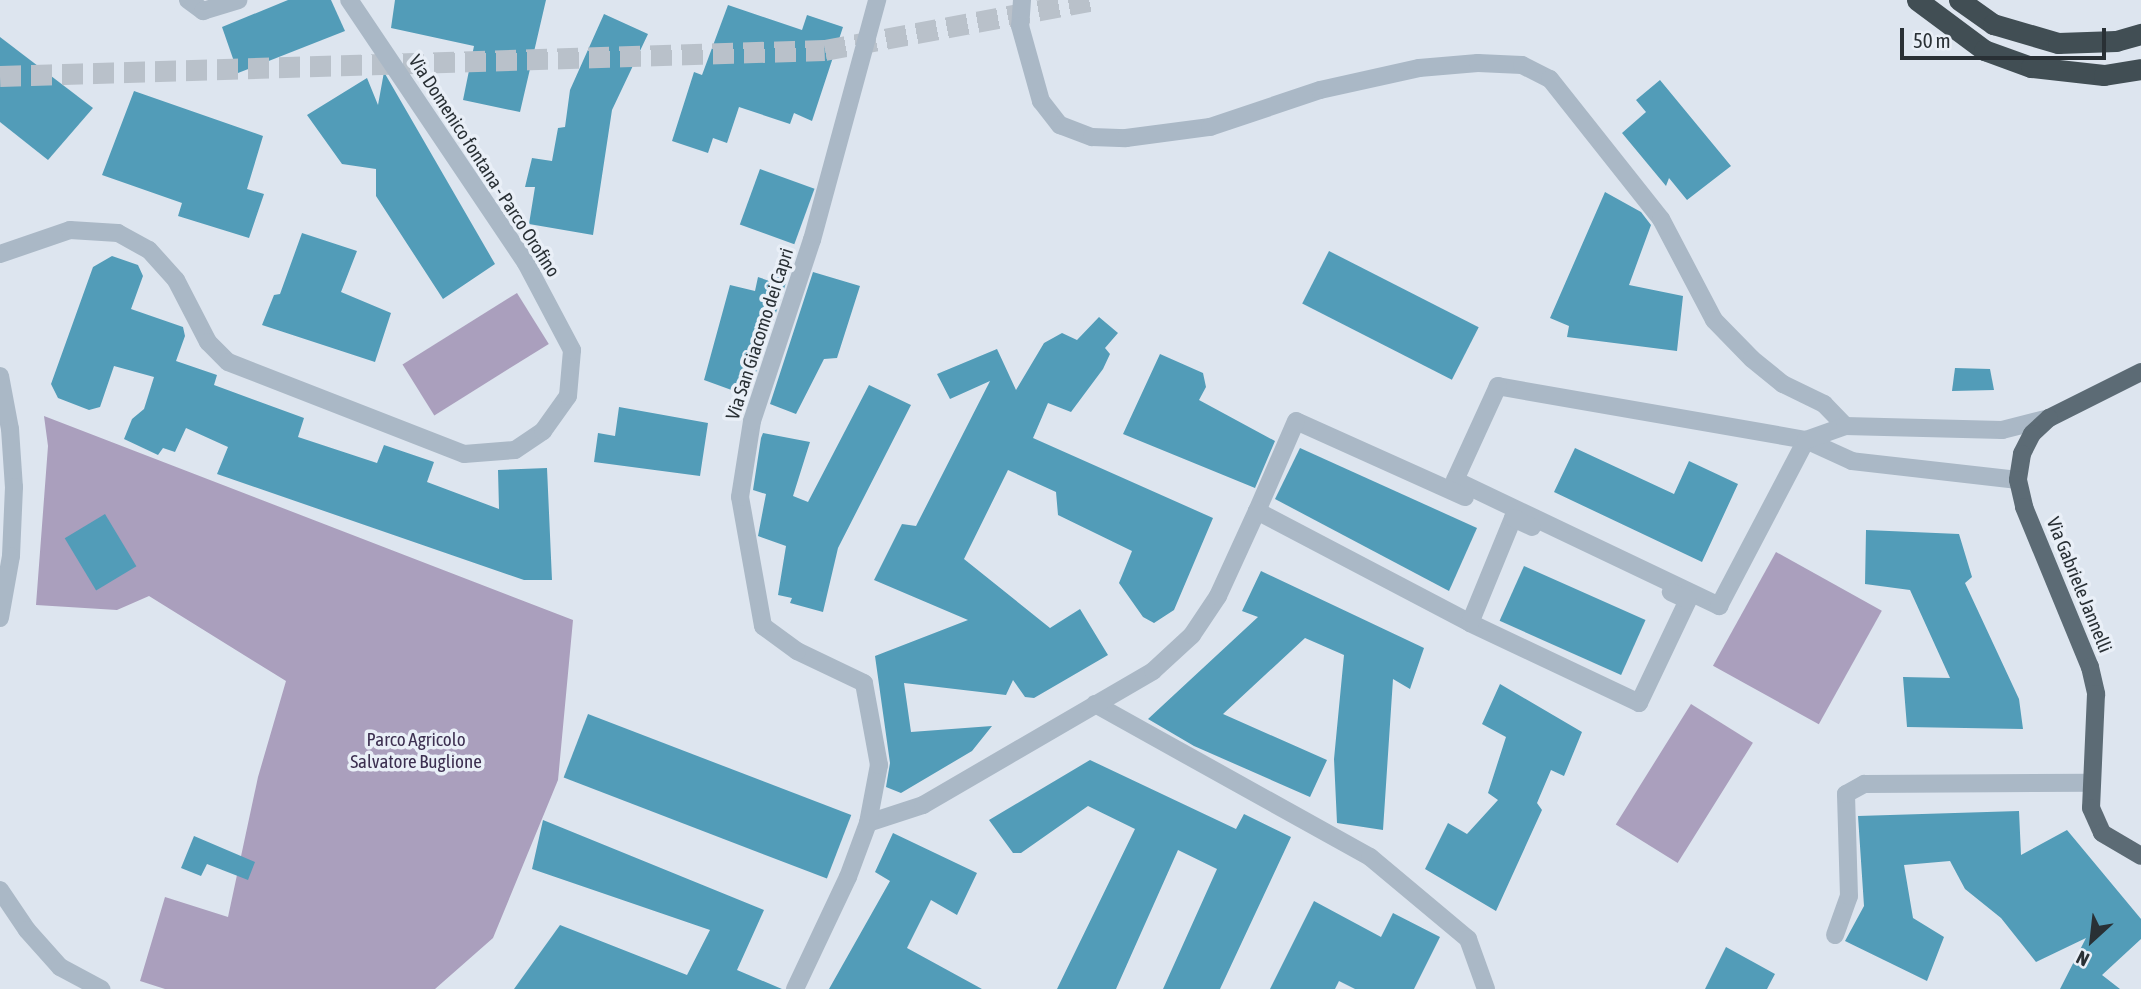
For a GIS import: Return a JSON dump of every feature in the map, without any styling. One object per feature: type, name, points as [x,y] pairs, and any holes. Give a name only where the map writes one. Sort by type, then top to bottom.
[{"type":"highway","points":[[1917,0],[1984,50],[2031,67],[2104,75],[2141,69]]},
{"type":"highway","points":[[1959,0],[1993,24],[2058,43],[2116,41],[2141,34]]},
{"type":"main road","name":"Via Gabriele Jannelli","points":[[2141,372],[2049,418],[2032,434],[2022,454],[2018,480],[2024,507],[2090,667],[2096,720],[2090,783],[2091,808],[2102,833],[2141,856]]},
{"type":"street","points":[[188,0],[203,11],[238,0]]},
{"type":"street","name":"Via Domenico fontana - Parco Orofino","points":[[0,254],[70,230],[118,233],[149,250],[176,280],[208,342],[228,362],[464,454],[515,450],[543,431],[568,396],[572,349],[526,262],[349,0]]},
{"type":"street","name":"Via San Giacomo dei Capri","points":[[795,989],[868,823],[879,765],[864,683],[797,651],[763,625],[740,497],[752,421],[812,240],[877,0]]},
{"type":"street","points":[[1023,0],[1020,26],[1041,101],[1060,125],[1092,137],[1126,138],[1210,127],[1320,90],[1419,68],[1478,63],[1522,65],[1550,79],[1661,219],[1714,320],[1752,359],[1783,384],[1824,404],[1845,426]]},
{"type":"street","points":[[0,376],[14,487],[0,618]]},
{"type":"street","points":[[2018,480],[1852,461],[1806,440],[1498,386],[1455,480],[1719,606],[1806,440],[1845,426],[2002,430],[2049,418]]},
{"type":"street","points":[[868,823],[922,804],[1153,671],[1192,635],[1218,596],[1296,421],[1688,600],[1639,703],[1470,622],[1257,512]]},
{"type":"street","points":[[1470,622],[1513,518]]},
{"type":"street","points":[[1095,704],[1370,857],[1468,940],[1486,989]]},
{"type":"street","points":[[1835,934],[1849,896],[1846,794],[1864,784],[2090,783]]},
{"type":"street","points":[[0,890],[27,930],[61,967],[100,989]]},
{"type":"green space","points":[[517,293],[549,344],[434,415],[403,365]]},
{"type":"green space","name":"Parco Agricolo Salvatore Buglione","points":[[44,416],[573,620],[558,780],[493,938],[435,989],[165,989],[140,981],[165,897],[228,917],[258,777],[286,681],[149,596],[117,610],[36,605],[48,446]]},
{"type":"green space","points":[[1776,552],[1882,611],[1819,724],[1713,666]]},
{"type":"green space","points":[[1691,704],[1753,743],[1678,863],[1616,824]]},
{"type":"building","points":[[288,0],[331,0],[345,31],[238,73],[222,27]]},
{"type":"building","points":[[395,0],[546,0],[520,112],[463,100],[474,46],[391,28]]},
{"type":"building","points":[[728,5],[802,30],[807,15],[843,27],[812,121],[794,113],[790,124],[739,107],[727,143],[713,138],[708,153],[672,141],[694,72],[702,75]]},
{"type":"building","points":[[604,14],[648,34],[612,110],[593,235],[529,224],[535,187],[525,187],[532,158],[552,161],[558,128],[565,127],[570,90]]},
{"type":"building","points":[[0,37],[93,108],[48,160],[0,122]]},
{"type":"building","points":[[384,72],[495,264],[443,299],[376,196],[376,169],[342,164],[307,115],[367,78],[378,105]]},
{"type":"building","points":[[1660,80],[1731,166],[1687,200],[1669,178],[1666,186],[1622,133],[1646,112],[1636,100]]},
{"type":"building","points":[[134,91],[263,136],[247,189],[264,194],[249,238],[178,216],[182,203],[102,175]]},
{"type":"building","points":[[760,169],[815,189],[794,244],[740,224]]},
{"type":"building","points":[[1605,192],[1641,212],[1651,225],[1629,285],[1683,296],[1677,351],[1567,337],[1569,326],[1550,318]]},
{"type":"building","points":[[302,233],[357,251],[341,292],[391,313],[375,362],[262,325],[274,295],[280,294]]},
{"type":"building","points":[[1329,251],[1479,327],[1452,380],[1302,304]]},
{"type":"building","points":[[112,256],[138,265],[143,276],[131,309],[183,327],[185,336],[176,361],[217,375],[214,385],[304,418],[298,437],[377,463],[384,445],[434,462],[427,482],[499,509],[498,470],[547,468],[552,580],[524,580],[217,474],[228,447],[186,428],[175,452],[163,448],[158,455],[124,439],[132,419],[144,409],[154,377],[114,366],[100,407],[89,410],[58,398],[51,384],[93,267]]},
{"type":"building","points":[[780,262],[792,265],[748,396],[704,380],[730,285],[755,291],[758,277],[775,283]]},
{"type":"building","points":[[813,272],[860,286],[837,358],[824,359],[796,414],[770,404]]},
{"type":"building","points":[[1099,317],[1118,333],[1105,348],[1110,354],[1103,369],[1071,412],[1048,403],[1033,438],[1213,518],[1174,610],[1154,623],[1143,617],[1119,583],[1132,551],[1058,515],[1056,492],[1008,470],[964,559],[1050,628],[1080,609],[1108,655],[1034,698],[1025,697],[1013,680],[1006,695],[904,683],[911,732],[992,726],[972,751],[901,793],[886,787],[890,763],[875,656],[968,620],[874,580],[902,524],[916,526],[990,381],[950,399],[937,374],[997,349],[1016,390],[1044,343],[1062,333],[1077,340]]},
{"type":"building","points":[[1160,354],[1203,373],[1206,387],[1199,400],[1275,441],[1255,488],[1123,434]]},
{"type":"building","points":[[1955,368],[1990,369],[1994,390],[1952,391]]},
{"type":"building","points":[[869,385],[911,405],[838,548],[823,612],[790,603],[792,598],[778,595],[786,546],[758,536],[766,494],[753,490],[761,438],[763,433],[810,442],[793,496],[808,502]]},
{"type":"building","points":[[619,407],[708,423],[700,476],[594,462],[598,433],[615,436]]},
{"type":"building","points":[[1300,448],[1477,528],[1449,591],[1275,499]]},
{"type":"building","points":[[1575,448],[1674,494],[1689,461],[1738,484],[1702,562],[1554,492]]},
{"type":"building","points":[[105,514],[136,566],[96,590],[65,538]]},
{"type":"building","points":[[1866,530],[1959,534],[1972,577],[1965,583],[2019,699],[2023,729],[1907,727],[1903,677],[1950,678],[1910,590],[1865,584]]},
{"type":"building","points":[[1524,566],[1646,620],[1621,675],[1500,621]]},
{"type":"building","points":[[1261,571],[1424,648],[1410,689],[1393,679],[1383,830],[1337,823],[1334,759],[1344,655],[1305,638],[1223,714],[1327,760],[1310,797],[1194,746],[1148,719],[1258,617],[1242,611]]},
{"type":"building","points":[[1500,684],[1582,732],[1564,776],[1551,770],[1537,803],[1542,810],[1496,911],[1425,869],[1448,823],[1467,834],[1498,800],[1488,793],[1506,737],[1482,724]]},
{"type":"building","points":[[588,714],[851,815],[827,879],[564,777]]},
{"type":"building","points":[[1090,760],[1236,829],[1244,814],[1291,837],[1220,989],[1163,989],[1217,869],[1178,850],[1116,989],[1057,989],[1135,829],[1088,806],[1021,853],[1013,853],[989,820]]},
{"type":"building","points":[[2019,811],[2021,855],[2067,830],[2141,919],[2141,939],[2102,975],[2120,989],[2060,989],[2086,938],[2036,962],[2001,918],[1965,889],[1950,861],[1904,865],[1913,918],[1944,937],[1927,981],[1845,941],[1864,906],[1858,816]]},
{"type":"building","points":[[543,820],[764,910],[737,970],[782,989],[514,989],[560,925],[687,975],[710,930],[532,869]]},
{"type":"building","points":[[893,833],[977,873],[957,915],[931,900],[907,948],[982,989],[829,989],[890,881],[875,872]]},
{"type":"building","points":[[194,836],[255,862],[248,880],[207,864],[201,876],[181,868]]},
{"type":"building","points":[[1314,901],[1381,937],[1393,913],[1440,937],[1414,989],[1355,989],[1339,981],[1335,989],[1270,989]]},
{"type":"building","points":[[1726,947],[1775,974],[1767,989],[1705,989]]},
{"type":"tunnel","points":[[0,76],[825,50],[1096,0]]}]
